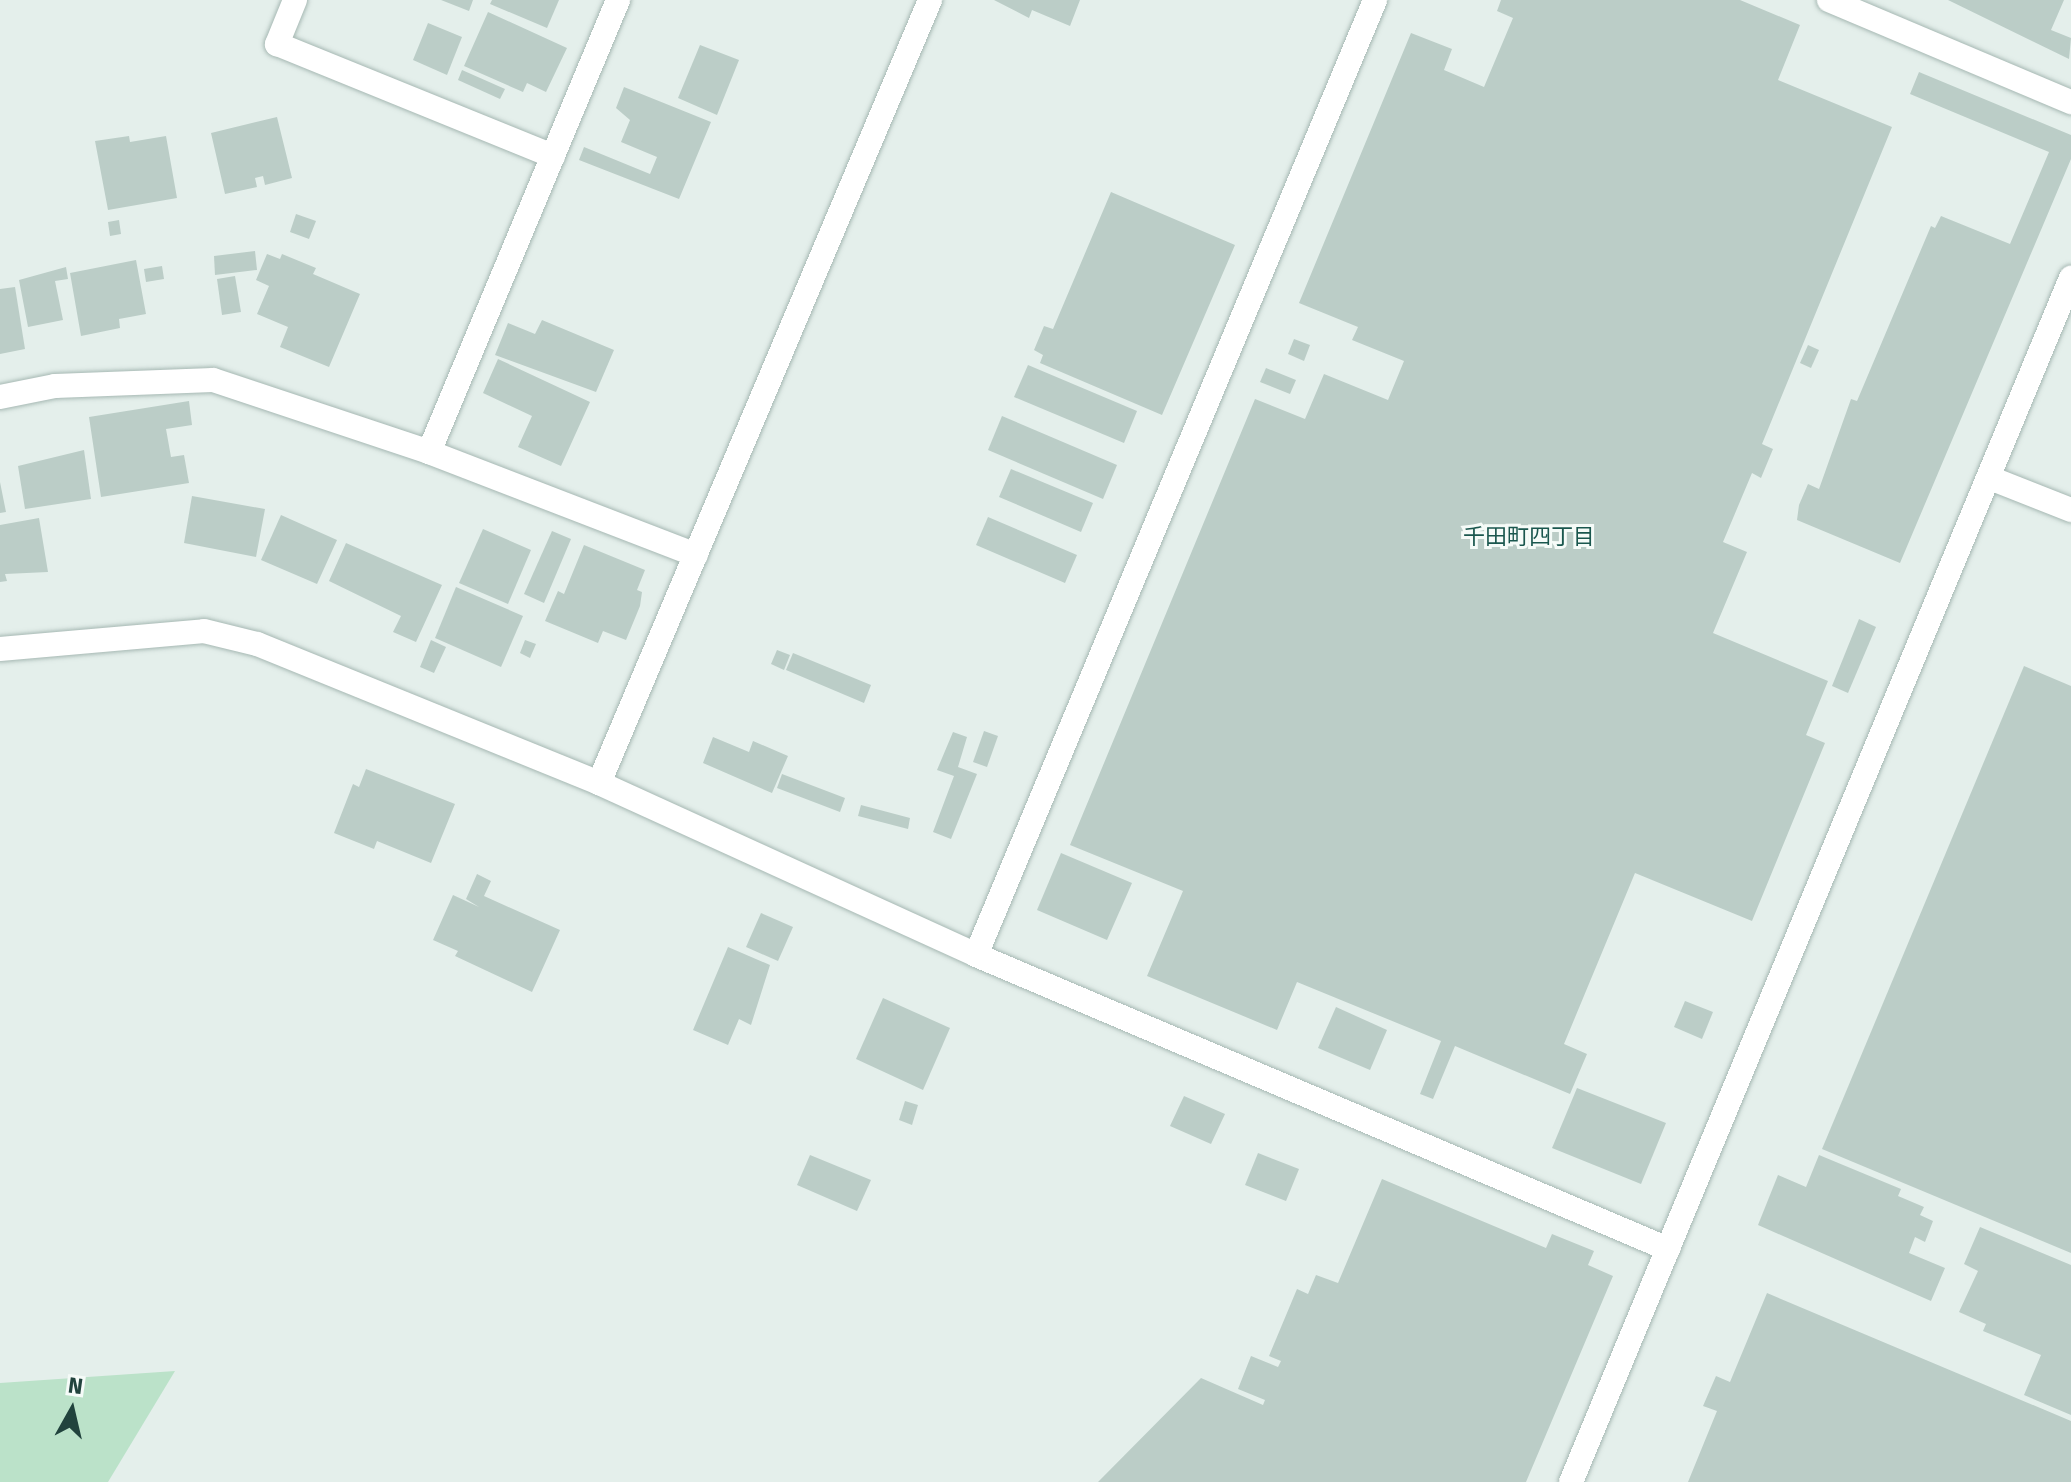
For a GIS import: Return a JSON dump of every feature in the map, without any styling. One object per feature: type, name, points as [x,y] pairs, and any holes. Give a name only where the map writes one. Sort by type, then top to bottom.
[{"type":"street","points":[[295,0],[277,44],[553,156]]},
{"type":"street","points":[[429,452],[618,0]]},
{"type":"street","points":[[599,783],[930,0]]},
{"type":"street","points":[[976,955],[1375,0]]},
{"type":"street","points":[[1829,0],[2071,102]]},
{"type":"street","points":[[1571,1482],[2071,278]]},
{"type":"street","points":[[0,397],[55,386],[213,380],[429,452],[696,555]]},
{"type":"street","points":[[1990,478],[2071,510]]},
{"type":"street","points":[[0,649],[204,631],[257,644],[599,783],[976,955],[1668,1249]]},
{"type":"green space","points":[[175,1371],[108,1482],[0,1482],[0,1383]]},
{"type":"building","points":[[441,0],[473,0],[469,11]]},
{"type":"building","points":[[492,0],[559,0],[547,28],[490,4]]},
{"type":"building","points":[[994,0],[1080,0],[1070,26],[1032,10],[1029,18]]},
{"type":"building","points":[[1501,0],[1740,0],[1800,25],[1778,80],[1892,127],[1762,444],[1773,449],[1761,478],[1752,473],[1723,542],[1747,552],[1713,633],[1828,681],[1806,735],[1825,743],[1752,921],[1635,873],[1564,1044],[1587,1054],[1570,1094],[1455,1046],[1433,1099],[1420,1094],[1441,1041],[1297,982],[1277,1030],[1147,976],[1183,891],[1070,845],[1255,399],[1305,419],[1324,374],[1388,400],[1404,361],[1352,340],[1358,327],[1299,303],[1411,33],[1452,49],[1444,70],[1484,87],[1513,18],[1497,11]]},
{"type":"building","points":[[1948,0],[2064,0],[2051,30],[2071,38],[2069,59]]},
{"type":"building","points":[[488,12],[567,48],[546,92],[527,83],[523,92],[464,66]]},
{"type":"building","points":[[428,23],[462,37],[447,75],[413,60]]},
{"type":"building","points":[[700,45],[739,60],[717,115],[678,98]]},
{"type":"building","points":[[462,70],[505,89],[500,99],[458,80]]},
{"type":"building","points":[[1919,72],[2071,135],[2071,159],[1900,563],[1797,520],[1799,505],[1808,484],[1819,489],[1851,399],[1857,401],[1931,226],[1935,228],[1941,216],[2010,244],[2049,152],[1910,94]]},
{"type":"building","points":[[624,87],[711,122],[679,199],[579,160],[584,147],[650,174],[657,157],[621,142],[630,120],[616,108]]},
{"type":"building","points":[[277,117],[292,178],[265,185],[263,176],[255,178],[257,187],[225,194],[211,133]]},
{"type":"building","points":[[129,136],[130,142],[166,136],[177,198],[108,210],[95,141]]},
{"type":"building","points":[[1111,192],[1235,245],[1162,415],[1040,363],[1043,355],[1034,350],[1044,326],[1053,329]]},
{"type":"building","points":[[296,214],[316,221],[309,239],[290,232]]},
{"type":"building","points":[[119,220],[121,234],[110,236],[108,222]]},
{"type":"building","points":[[255,251],[257,270],[215,275],[214,256]]},
{"type":"building","points":[[267,254],[280,259],[282,254],[316,268],[313,274],[360,294],[329,367],[280,347],[288,327],[257,314],[269,286],[256,280]]},
{"type":"building","points":[[136,260],[146,314],[119,319],[120,328],[81,336],[70,273]]},
{"type":"building","points":[[162,266],[164,279],[146,282],[144,269]]},
{"type":"building","points":[[66,267],[68,279],[55,281],[63,320],[28,327],[19,280]]},
{"type":"building","points":[[235,276],[241,312],[222,315],[217,279]]},
{"type":"building","points":[[15,287],[25,349],[0,354],[0,289]]},
{"type":"building","points":[[542,320],[614,350],[596,392],[495,355],[508,323],[535,334]]},
{"type":"building","points":[[1294,339],[1310,345],[1304,361],[1288,354]]},
{"type":"building","points":[[1808,345],[1819,350],[1811,368],[1800,363]]},
{"type":"building","points":[[498,359],[590,402],[561,466],[518,447],[532,416],[483,393]]},
{"type":"building","points":[[1028,365],[1137,411],[1124,443],[1014,397]]},
{"type":"building","points":[[1266,368],[1296,380],[1290,394],[1260,382]]},
{"type":"building","points":[[189,401],[192,425],[166,429],[171,457],[184,455],[189,483],[101,497],[89,417]]},
{"type":"building","points":[[1002,416],[1117,465],[1103,499],[988,450]]},
{"type":"building","points":[[84,450],[91,499],[25,509],[18,466]]},
{"type":"building","points":[[1011,469],[1093,503],[1081,532],[999,497]]},
{"type":"building","points":[[0,482],[6,512],[0,513]]},
{"type":"building","points":[[192,496],[265,509],[256,557],[184,543]]},
{"type":"building","points":[[281,515],[337,540],[317,584],[261,560]]},
{"type":"building","points":[[988,517],[1077,555],[1065,583],[976,545]]},
{"type":"building","points":[[39,518],[48,572],[5,574],[7,581],[0,582],[0,525]]},
{"type":"building","points":[[483,529],[531,550],[508,604],[459,583]]},
{"type":"building","points":[[552,531],[571,539],[544,603],[524,594]]},
{"type":"building","points":[[346,543],[442,585],[416,642],[393,632],[401,616],[329,581]]},
{"type":"building","points":[[584,545],[645,570],[637,590],[642,592],[640,606],[626,640],[603,631],[598,643],[545,621],[558,591],[564,594]]},
{"type":"building","points":[[456,587],[523,616],[501,667],[435,638]]},
{"type":"building","points":[[1859,619],[1876,627],[1848,693],[1832,686]]},
{"type":"building","points":[[431,640],[446,647],[434,673],[420,667]]},
{"type":"building","points":[[525,640],[536,644],[530,658],[520,653]]},
{"type":"building","points":[[777,650],[790,655],[784,670],[771,664]]},
{"type":"building","points":[[793,653],[871,685],[864,703],[786,670]]},
{"type":"building","points":[[2024,666],[2071,686],[2071,1253],[1822,1149]]},
{"type":"building","points":[[984,731],[998,736],[987,767],[973,762]]},
{"type":"building","points":[[953,732],[967,737],[958,767],[977,774],[951,839],[933,832],[954,776],[937,770]]},
{"type":"building","points":[[713,737],[749,752],[753,741],[788,756],[772,793],[703,763]]},
{"type":"building","points":[[366,769],[455,804],[431,863],[377,841],[374,849],[334,833],[353,784],[359,787]]},
{"type":"building","points":[[782,774],[845,798],[840,812],[777,788]]},
{"type":"building","points":[[861,805],[910,818],[908,829],[858,816]]},
{"type":"building","points":[[1061,853],[1132,883],[1107,940],[1037,910]]},
{"type":"building","points":[[477,874],[491,881],[484,896],[560,930],[532,992],[455,956],[458,951],[433,940],[453,895],[479,907],[466,899]]},
{"type":"building","points":[[761,913],[793,927],[778,961],[746,947]]},
{"type":"building","points":[[728,947],[770,965],[751,1025],[739,1019],[728,1045],[693,1030]]},
{"type":"building","points":[[883,998],[950,1028],[923,1090],[856,1059]]},
{"type":"building","points":[[1685,1001],[1713,1012],[1702,1039],[1674,1027]]},
{"type":"building","points":[[1336,1007],[1387,1030],[1370,1070],[1318,1048]]},
{"type":"building","points":[[1577,1088],[1666,1123],[1641,1184],[1552,1148]]},
{"type":"building","points":[[1184,1096],[1225,1114],[1211,1144],[1170,1126]]},
{"type":"building","points":[[905,1101],[918,1105],[912,1125],[899,1120]]},
{"type":"building","points":[[1258,1153],[1299,1169],[1286,1201],[1245,1185]]},
{"type":"building","points":[[810,1155],[871,1180],[857,1211],[797,1185]]},
{"type":"building","points":[[1819,1155],[1901,1189],[1898,1196],[1924,1207],[1920,1215],[1933,1221],[1925,1242],[1915,1237],[1909,1253],[1945,1268],[1931,1301],[1758,1225],[1778,1175],[1806,1187]]},
{"type":"building","points":[[1382,1179],[1546,1248],[1552,1234],[1594,1251],[1588,1265],[1613,1276],[1526,1482],[1098,1482],[1201,1378],[1263,1405],[1265,1400],[1238,1389],[1251,1356],[1278,1367],[1281,1361],[1269,1356],[1297,1289],[1308,1294],[1316,1275],[1338,1283]]},
{"type":"building","points":[[1980,1227],[2071,1265],[2071,1415],[2024,1395],[2041,1355],[1983,1331],[1986,1324],[1959,1312],[1978,1271],[1964,1264]]},
{"type":"building","points":[[1767,1293],[2071,1421],[2071,1482],[1688,1482],[1717,1411],[1703,1406],[1716,1376],[1730,1382]]},
{"type":"district","name":"千田町四丁目","points":[[1529,537]]}]
